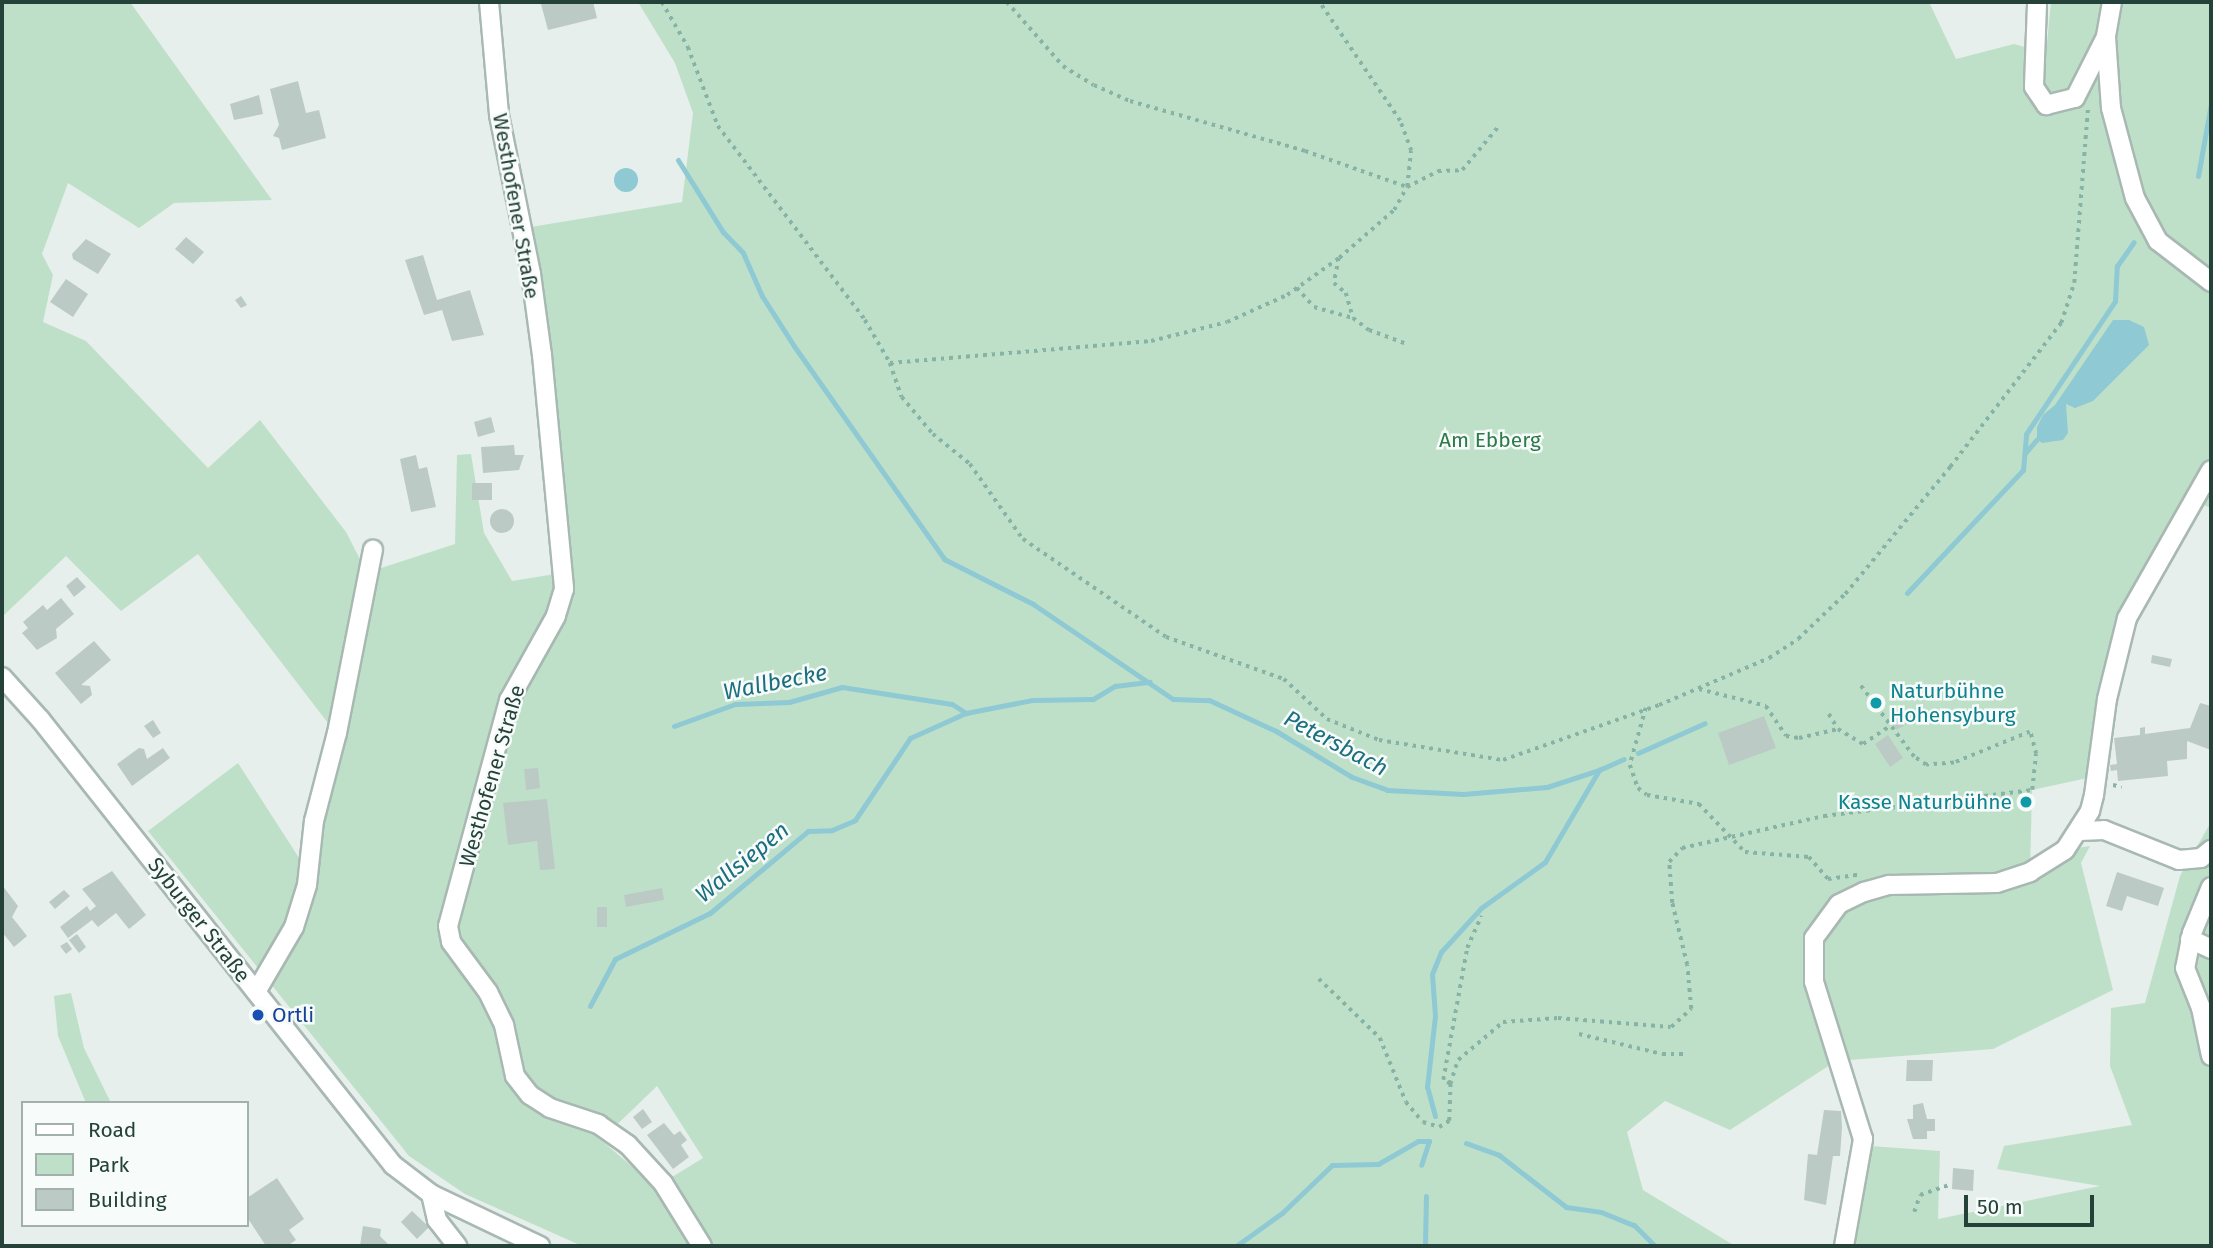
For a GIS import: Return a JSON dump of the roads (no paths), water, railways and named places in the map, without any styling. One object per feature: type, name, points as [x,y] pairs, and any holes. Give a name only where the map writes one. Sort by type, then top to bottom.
[{"type":"street","name":"Westhofener Straße","points":[[489,2],[499,115],[531,274],[542,355],[564,589],[556,617],[509,700],[448,926],[451,942],[488,992],[504,1025],[516,1076],[530,1095],[550,1108],[598,1124],[628,1145],[663,1183],[702,1246]]},
{"type":"street","points":[[2112,2],[2106,37],[2111,108],[2135,198],[2158,241],[2211,282]]},
{"type":"street","points":[[2037,4],[2034,87],[2046,105],[2075,98],[2106,37]]},
{"type":"street","points":[[1844,1246],[1863,1139],[1814,982],[1811,952],[1821,926],[1852,896],[1889,885],[1973,886],[2013,879],[2065,850],[2079,831],[2097,781],[2107,699],[2127,618],[2211,470]]},
{"type":"street","points":[[256,992],[294,927],[307,885],[314,821],[337,733],[373,550]]},
{"type":"street","name":"Syburger Straße","points":[[2,677],[40,719],[373,1142],[430,1194],[540,1246]]},
{"type":"street","points":[[2079,831],[2104,830],[2179,860],[2201,858],[2211,850]]},
{"type":"street","points":[[2211,887],[2190,939],[2185,968],[2208,1023],[2211,1056]]},
{"type":"street","points":[[2190,939],[2211,949]]},
{"type":"street","points":[[2192,985],[2211,987]]},
{"type":"street","points":[[430,1194],[437,1220],[457,1246]]},
{"type":"water","points":[[626,168],[637,175],[638,180],[631,191],[626,192],[615,185],[614,180],[621,169]]},
{"type":"water","points":[[2113,320],[2129,320],[2144,327],[2149,345],[2093,401],[2075,408],[2066,404],[2068,433],[2063,440],[2042,443],[2037,439],[2037,427],[2043,415],[2055,405]]},
{"type":"waterway","points":[[2198,176],[2211,104]]},
{"type":"waterway","name":"Petersbach","points":[[678,160],[723,232],[743,253],[762,296],[794,346],[944,559],[1033,604],[1173,699],[1209,700],[1276,731],[1352,777],[1387,790],[1463,794],[1547,787],[1599,770]]},
{"type":"waterway","points":[[1907,593],[2023,470],[2026,434],[2115,301],[2117,266],[2134,242]]},
{"type":"waterway","points":[[2025,453],[2037,439]]},
{"type":"waterway","name":"Wallsiepen","points":[[590,1006],[615,959],[710,913],[808,831],[832,830],[855,820],[910,738],[966,713],[1032,700],[1093,699],[1115,686],[1150,682]]},
{"type":"waterway","name":"Wallbecke","points":[[674,726],[735,704],[789,702],[842,687],[952,704],[966,713]]},
{"type":"waterway","points":[[1638,753],[1705,723]]},
{"type":"waterway","points":[[1435,1116],[1427,1087],[1435,1016],[1432,974],[1441,952],[1481,908],[1545,862],[1599,770],[1624,759]]},
{"type":"waterway","points":[[1236,1246],[1282,1213],[1332,1165],[1378,1164],[1418,1141],[1429,1141],[1421,1165]]},
{"type":"waterway","points":[[1466,1143],[1499,1155],[1566,1207],[1601,1212],[1634,1225],[1655,1246]]},
{"type":"waterway","points":[[1425,1246],[1426,1196]]},
{"type":"place","name":"Naturbühne Hohensyburg","points":[[1876,703]]},
{"type":"place","name":"Kasse Naturbühne","points":[[2026,802]]},
{"type":"place","name":"Ortli","points":[[258,1015]]},
{"type":"park label","name":"Am Ebberg","points":[[1490,440]]}]
